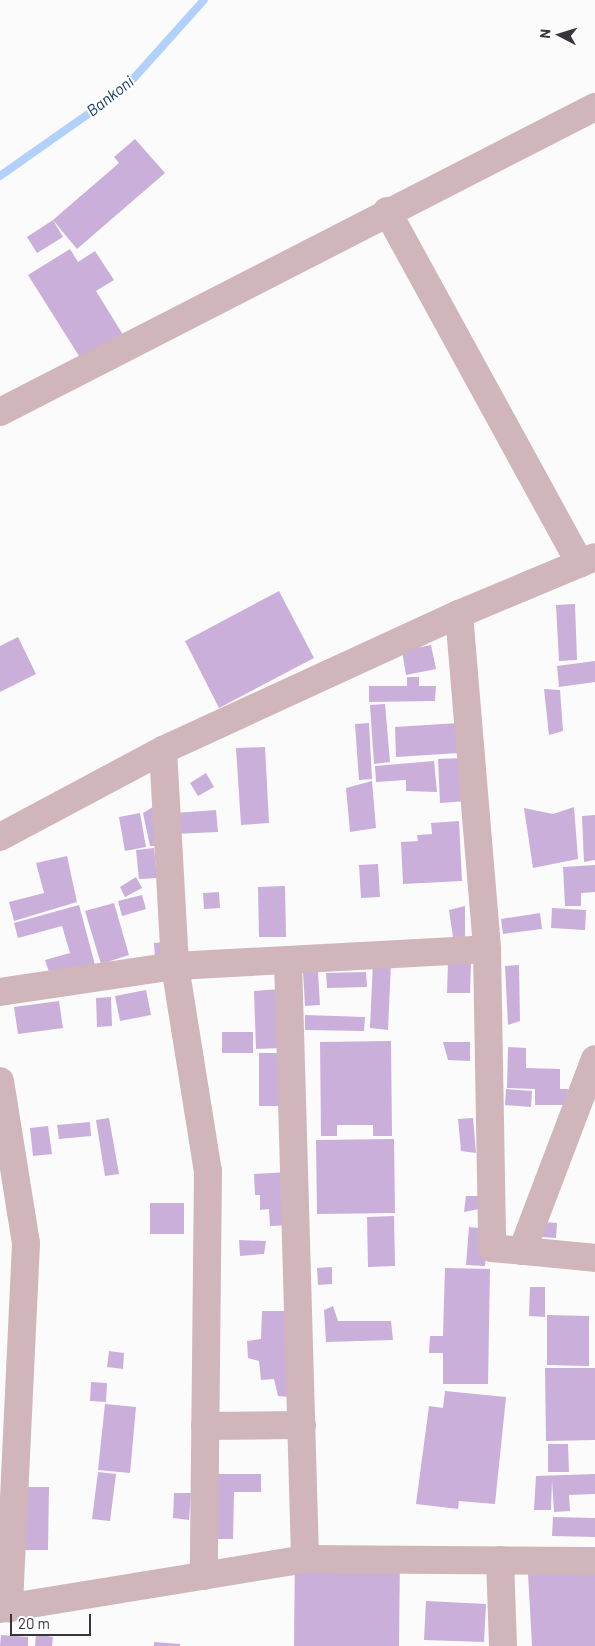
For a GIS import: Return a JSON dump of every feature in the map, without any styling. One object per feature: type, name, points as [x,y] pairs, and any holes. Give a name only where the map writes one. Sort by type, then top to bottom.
[{"type":"street","points":[[0,412],[387,211],[595,107]]},
{"type":"street","points":[[0,837],[163,750],[459,614],[588,560],[387,211]]},
{"type":"street","points":[[459,614],[487,948],[492,1248],[595,1258]]},
{"type":"street","points":[[163,750],[175,966],[208,1171],[204,1576]]},
{"type":"street","points":[[0,992],[175,966],[487,948]]},
{"type":"street","points":[[288,960],[305,1558]]},
{"type":"street","points":[[522,1251],[595,1059]]},
{"type":"street","points":[[0,1080],[26,1244],[5,1609],[305,1558],[595,1561]]},
{"type":"street","points":[[205,1426],[302,1425]]},
{"type":"street","points":[[500,1560],[504,1646]]},
{"type":"building","points":[[135,139],[165,173],[77,249],[53,220],[119,163],[114,157]]},
{"type":"building","points":[[53,220],[63,237],[37,253],[27,237]]},
{"type":"building","points":[[70,249],[78,262],[95,251],[114,280],[96,291],[125,338],[84,364],[28,275]]},
{"type":"building","points":[[279,591],[314,658],[219,708],[185,641]]},
{"type":"building","points":[[575,604],[577,660],[559,661],[556,605]]},
{"type":"building","points":[[18,637],[36,674],[0,692],[0,646]]},
{"type":"building","points":[[431,645],[436,669],[406,675],[402,651]]},
{"type":"building","points":[[595,661],[595,682],[559,687],[557,666]]},
{"type":"building","points":[[407,677],[419,677],[419,686],[436,686],[435,701],[369,702],[369,686],[407,686]]},
{"type":"building","points":[[544,689],[560,690],[563,731],[549,735]]},
{"type":"building","points":[[385,704],[390,762],[374,764],[370,705]]},
{"type":"building","points":[[369,723],[372,779],[359,780],[355,724]]},
{"type":"building","points":[[458,723],[459,753],[396,757],[395,727]]},
{"type":"building","points":[[265,747],[269,823],[241,825],[236,748]]},
{"type":"building","points":[[464,758],[467,801],[440,803],[438,759]]},
{"type":"building","points":[[434,761],[437,792],[406,791],[406,780],[376,782],[375,766]]},
{"type":"building","points":[[206,773],[214,787],[198,796],[190,783]]},
{"type":"building","points":[[372,781],[376,828],[350,832],[346,788]]},
{"type":"building","points":[[161,802],[162,846],[150,846],[143,813]]},
{"type":"building","points":[[574,807],[578,859],[533,868],[524,808],[553,814]]},
{"type":"building","points":[[216,810],[218,832],[175,834],[174,813]]},
{"type":"building","points":[[140,813],[146,847],[125,851],[119,817]]},
{"type":"building","points":[[595,815],[595,860],[584,862],[582,816]]},
{"type":"building","points":[[459,821],[462,881],[403,884],[401,842],[418,841],[417,835],[432,834],[431,823]]},
{"type":"building","points":[[154,848],[157,878],[139,879],[136,850]]},
{"type":"building","points":[[67,856],[77,902],[14,921],[9,902],[44,893],[36,863]]},
{"type":"building","points":[[378,864],[380,897],[361,898],[359,865]]},
{"type":"building","points":[[595,865],[595,892],[581,893],[581,906],[565,906],[563,867]]},
{"type":"building","points":[[136,877],[142,888],[125,897],[120,887]]},
{"type":"building","points":[[285,886],[286,937],[259,937],[258,887]]},
{"type":"building","points":[[219,892],[220,908],[204,909],[203,893]]},
{"type":"building","points":[[142,895],[146,909],[122,916],[118,901]]},
{"type":"building","points":[[114,903],[129,955],[101,964],[85,911]]},
{"type":"building","points":[[79,905],[95,965],[51,978],[45,960],[70,953],[62,926],[18,938],[14,923]]},
{"type":"building","points":[[465,906],[465,937],[453,937],[449,910]]},
{"type":"building","points":[[552,908],[586,910],[585,930],[551,928]]},
{"type":"building","points":[[540,913],[542,929],[503,934],[501,919]]},
{"type":"building","points":[[164,942],[165,956],[155,957],[154,943]]},
{"type":"building","points":[[373,961],[391,963],[388,1030],[370,1028]]},
{"type":"building","points":[[448,961],[471,962],[470,993],[447,993]]},
{"type":"building","points":[[519,965],[520,1021],[508,1025],[505,966]]},
{"type":"building","points":[[303,972],[318,972],[320,1005],[305,1006]]},
{"type":"building","points":[[366,972],[367,987],[327,988],[326,973]]},
{"type":"building","points":[[280,989],[283,1048],[256,1049],[254,991]]},
{"type":"building","points":[[146,990],[151,1015],[120,1021],[115,996]]},
{"type":"building","points":[[111,997],[112,1026],[97,1027],[96,998]]},
{"type":"building","points":[[59,1001],[63,1028],[18,1034],[14,1007]]},
{"type":"building","points":[[305,1015],[365,1017],[364,1031],[305,1030]]},
{"type":"building","points":[[222,1032],[253,1032],[253,1053],[222,1053]]},
{"type":"building","points":[[391,1041],[392,1136],[373,1136],[373,1125],[337,1125],[337,1136],[321,1136],[320,1042]]},
{"type":"building","points":[[443,1042],[470,1042],[470,1061],[448,1060]]},
{"type":"building","points":[[508,1047],[526,1048],[526,1068],[560,1069],[560,1089],[568,1089],[567,1105],[535,1105],[535,1089],[507,1088]]},
{"type":"building","points":[[259,1053],[285,1053],[285,1106],[259,1106]]},
{"type":"building","points":[[506,1089],[532,1091],[531,1107],[505,1105]]},
{"type":"building","points":[[109,1118],[119,1174],[105,1176],[96,1120]]},
{"type":"building","points":[[473,1118],[476,1153],[461,1151],[458,1119]]},
{"type":"building","points":[[90,1122],[91,1136],[59,1139],[57,1125]]},
{"type":"building","points":[[48,1126],[52,1154],[33,1156],[30,1128]]},
{"type":"building","points":[[394,1139],[395,1213],[317,1214],[316,1140]]},
{"type":"building","points":[[289,1172],[292,1225],[270,1226],[269,1209],[260,1210],[260,1195],[255,1195],[254,1174]]},
{"type":"building","points":[[466,1196],[483,1196],[484,1208],[464,1212]]},
{"type":"building","points":[[150,1203],[184,1203],[184,1234],[150,1234]]},
{"type":"building","points":[[394,1216],[395,1266],[368,1267],[367,1217]]},
{"type":"building","points":[[543,1222],[557,1223],[556,1238],[542,1237]]},
{"type":"building","points":[[469,1227],[488,1229],[485,1266],[466,1265]]},
{"type":"building","points":[[239,1240],[266,1241],[264,1254],[240,1256]]},
{"type":"building","points":[[332,1267],[332,1284],[318,1285],[317,1268]]},
{"type":"building","points":[[445,1268],[490,1269],[488,1384],[443,1384],[443,1353],[429,1353],[430,1336],[443,1336]]},
{"type":"building","points":[[530,1287],[545,1287],[545,1317],[529,1316]]},
{"type":"building","points":[[333,1306],[338,1321],[391,1321],[393,1340],[326,1342],[324,1310]]},
{"type":"building","points":[[262,1311],[291,1311],[289,1397],[278,1396],[274,1379],[261,1380],[259,1361],[248,1358],[247,1341],[261,1339]]},
{"type":"building","points":[[547,1315],[589,1316],[589,1366],[547,1365]]},
{"type":"building","points":[[109,1351],[124,1353],[123,1369],[107,1367]]},
{"type":"building","points":[[545,1368],[595,1368],[595,1440],[546,1441]]},
{"type":"building","points":[[91,1382],[107,1383],[106,1402],[90,1401]]},
{"type":"building","points":[[445,1391],[506,1397],[495,1504],[459,1501],[458,1509],[416,1504],[429,1406],[443,1408]]},
{"type":"building","points":[[105,1404],[136,1407],[130,1473],[98,1470]]},
{"type":"building","points":[[548,1444],[568,1444],[569,1472],[548,1472]]},
{"type":"building","points":[[98,1472],[116,1474],[110,1521],[92,1519]]},
{"type":"building","points":[[212,1474],[261,1474],[261,1492],[234,1492],[233,1539],[212,1539]]},
{"type":"building","points":[[595,1474],[595,1494],[569,1495],[570,1511],[554,1512],[552,1480],[551,1510],[534,1510],[536,1476]]},
{"type":"building","points":[[18,1487],[49,1487],[48,1550],[17,1550]]},
{"type":"building","points":[[174,1493],[191,1493],[189,1520],[173,1518]]},
{"type":"building","points":[[553,1517],[595,1518],[595,1537],[552,1536]]},
{"type":"building","points":[[595,1550],[595,1646],[532,1646],[527,1555]]},
{"type":"building","points":[[295,1553],[400,1554],[399,1646],[294,1646]]},
{"type":"building","points":[[426,1601],[486,1604],[484,1642],[424,1640]]},
{"type":"building","points":[[36,1634],[53,1637],[52,1646],[35,1646]]},
{"type":"building","points":[[1,1635],[28,1637],[28,1646],[0,1646]]},
{"type":"building","points":[[154,1642],[180,1644],[180,1646],[154,1646]]},
{"type":"waterway","name":"Bankoni","points":[[0,176],[125,88],[204,0]]}]
